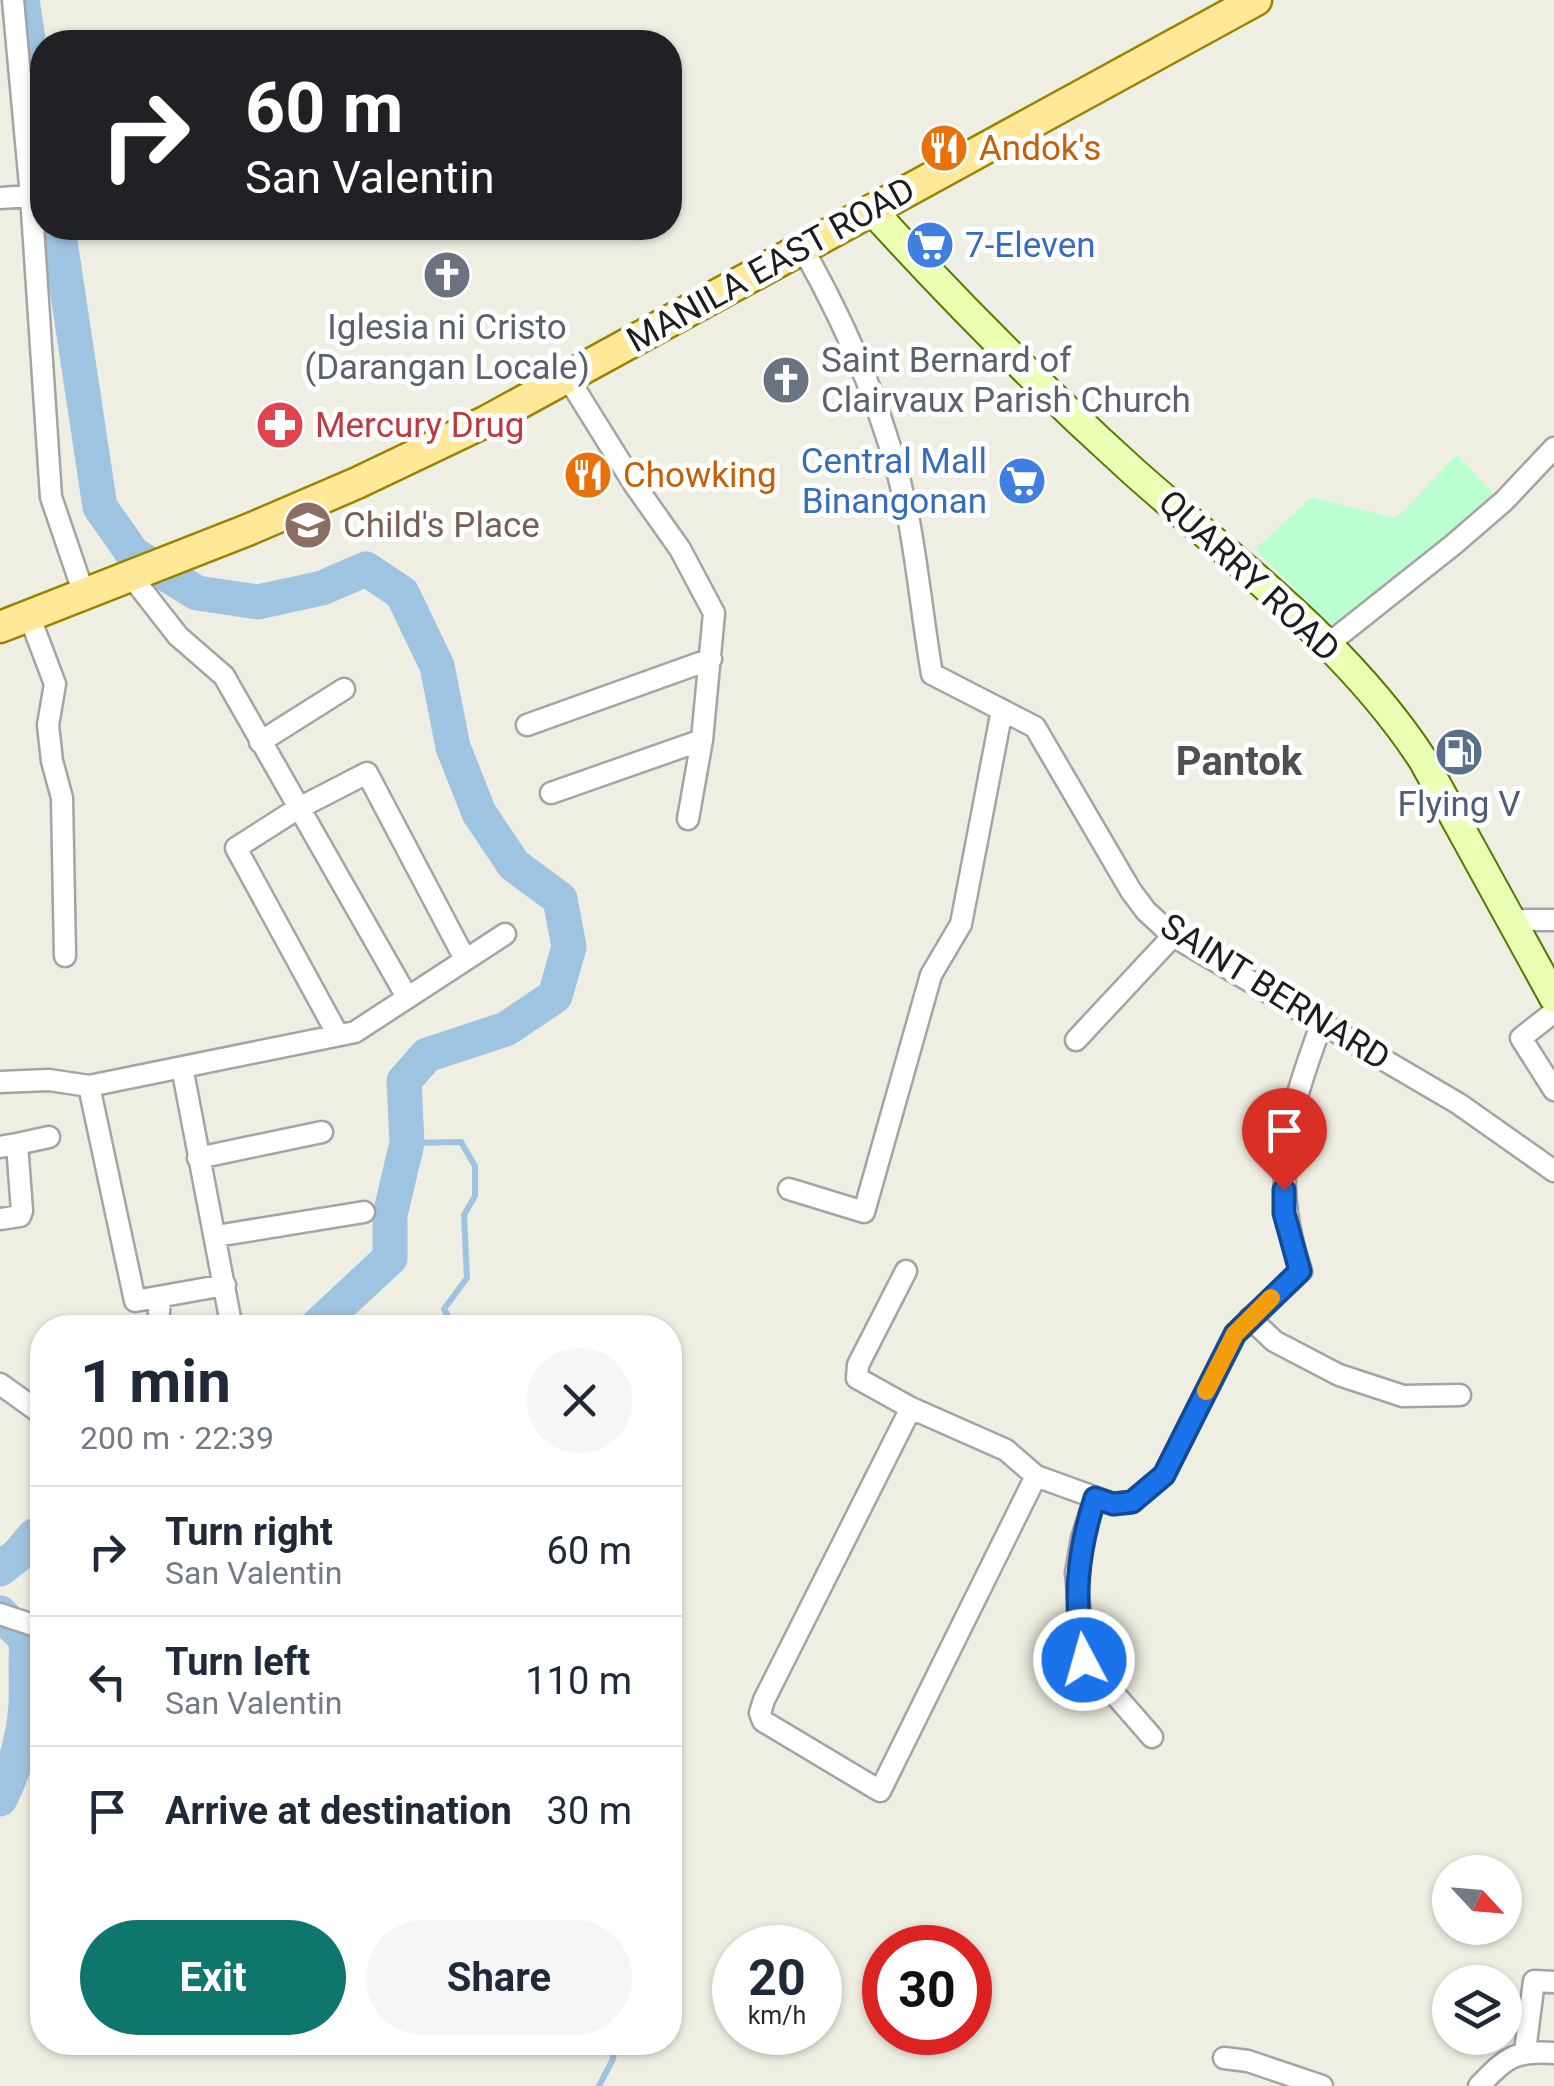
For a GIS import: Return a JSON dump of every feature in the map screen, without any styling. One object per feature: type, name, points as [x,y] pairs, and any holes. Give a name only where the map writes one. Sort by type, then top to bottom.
[{"type":"main road","name":"MANILA EAST ROAD","points":[[0,627],[373,475],[568,378],[1256,0]]},
{"type":"street","points":[[14,0],[30,184]]},
{"type":"street","points":[[0,198],[30,196]]},
{"type":"street","name":"QUARRY ROAD","points":[[871,209],[1023,370],[1328,645],[1401,726],[1424,760],[1554,998]]},
{"type":"street","points":[[34,240],[51,497],[84,594]]},
{"type":"street","name":"SAINT BERNARD","points":[[802,247],[836,306],[878,406],[908,516],[932,674],[1035,727],[1131,890],[1173,936],[1459,1104],[1552,1166]]},
{"type":"street","points":[[568,378],[680,549],[714,613],[702,740],[688,819]]},
{"type":"street","points":[[1328,645],[1453,546],[1504,501],[1554,448]]},
{"type":"street","points":[[133,575],[178,636],[224,676],[407,996]]},
{"type":"street","points":[[30,618],[56,684],[48,724],[52,762],[62,798],[65,956]]},
{"type":"street","points":[[527,725],[710,659]]},
{"type":"street","points":[[260,742],[344,689]]},
{"type":"street","points":[[789,1188],[864,1212],[930,976],[961,924],[1002,710]]},
{"type":"street","points":[[552,793],[702,740]]},
{"type":"street","points":[[338,1035],[236,848],[297,809],[368,773],[465,959]]},
{"type":"street","points":[[1508,920],[1554,920]]},
{"type":"street","points":[[0,1082],[49,1080],[89,1086],[354,1032],[505,934]]},
{"type":"street","points":[[1076,1040],[1173,936]]},
{"type":"street","points":[[1554,1012],[1521,1038],[1554,1090]]},
{"type":"street","points":[[906,1271],[858,1365],[857,1378],[911,1408],[1006,1450],[1036,1476],[1113,1504],[1132,1502],[1164,1475],[1235,1334],[1300,1271],[1284,1213],[1284,1168],[1298,1092],[1321,1025]]},
{"type":"street","points":[[182,1067],[230,1315]]},
{"type":"street","points":[[89,1086],[135,1302],[225,1285]]},
{"type":"street","points":[[198,1158],[322,1132]]},
{"type":"street","points":[[0,1218],[20,1216],[22,1210],[9,1145],[48,1137]]},
{"type":"street","points":[[216,1236],[364,1212]]},
{"type":"street","points":[[159,1315],[160,1297]]},
{"type":"street","points":[[1250,1318],[1274,1340],[1338,1375],[1403,1396],[1460,1396]]},
{"type":"street","points":[[0,1384],[30,1405]]},
{"type":"street","points":[[911,1408],[760,1713],[763,1720],[880,1791],[1036,1476]]},
{"type":"street","points":[[1095,1498],[1076,1573],[1084,1660],[1152,1737]]},
{"type":"street","points":[[2,1614],[30,1624]]},
{"type":"street","points":[[1526,2051],[1534,1981],[1554,1982]]},
{"type":"street","points":[[1479,2086],[1514,2054],[1554,2053]]},
{"type":"street","points":[[1224,2058],[1248,2061],[1322,2086]]},
{"type":"green space","points":[[1457,455],[1495,495],[1335,629],[1255,549],[1312,497],[1396,518]]},
{"type":"waterway","points":[[22,0],[30,52]]},
{"type":"waterway","points":[[60,240],[100,507],[133,554],[197,593],[258,602],[322,588],[366,569],[402,593],[437,666],[453,747],[479,813],[514,865],[560,899],[569,947],[555,996],[506,1029],[427,1055],[404,1081],[407,1143],[390,1215],[390,1258],[329,1315]]},
{"type":"waterway","points":[[407,1143],[461,1142],[475,1166],[475,1196],[464,1215],[467,1278],[444,1309],[447,1315]]},
{"type":"waterway","points":[[0,1569],[30,1541]]},
{"type":"waterway","points":[[0,1613],[27,1640],[23,1729],[0,1799]]},
{"type":"waterway","points":[[599,2086],[614,2055]]},
{"type":"slow traffic","points":[[1206,1391],[1235,1334],[1271,1298]]},
{"type":"place","name":"Andok's","points":[[944,148]]},
{"type":"place","name":"7-Eleven","points":[[930,245]]},
{"type":"place","name":"Iglesia ni Cristo (Darangan Locale)","points":[[447,275]]},
{"type":"place","name":"Saint Bernard of Clairvaux Parish Church","points":[[786,380]]},
{"type":"place","name":"Mercury Drug","points":[[280,425]]},
{"type":"place","name":"Chowking","points":[[588,475]]},
{"type":"place","name":"Central Mall Binangonan","points":[[1022,481]]},
{"type":"place","name":"Child's Place","points":[[308,525]]},
{"type":"place","name":"Flying V","points":[[1459,752]]},
{"type":"district","name":"Pantok","points":[[1239,761]]},
{"type":"route","points":[[1084,1660],[1076,1573],[1095,1498],[1113,1504],[1132,1502],[1164,1475],[1235,1334],[1300,1271],[1284,1213],[1284,1190]]}]
